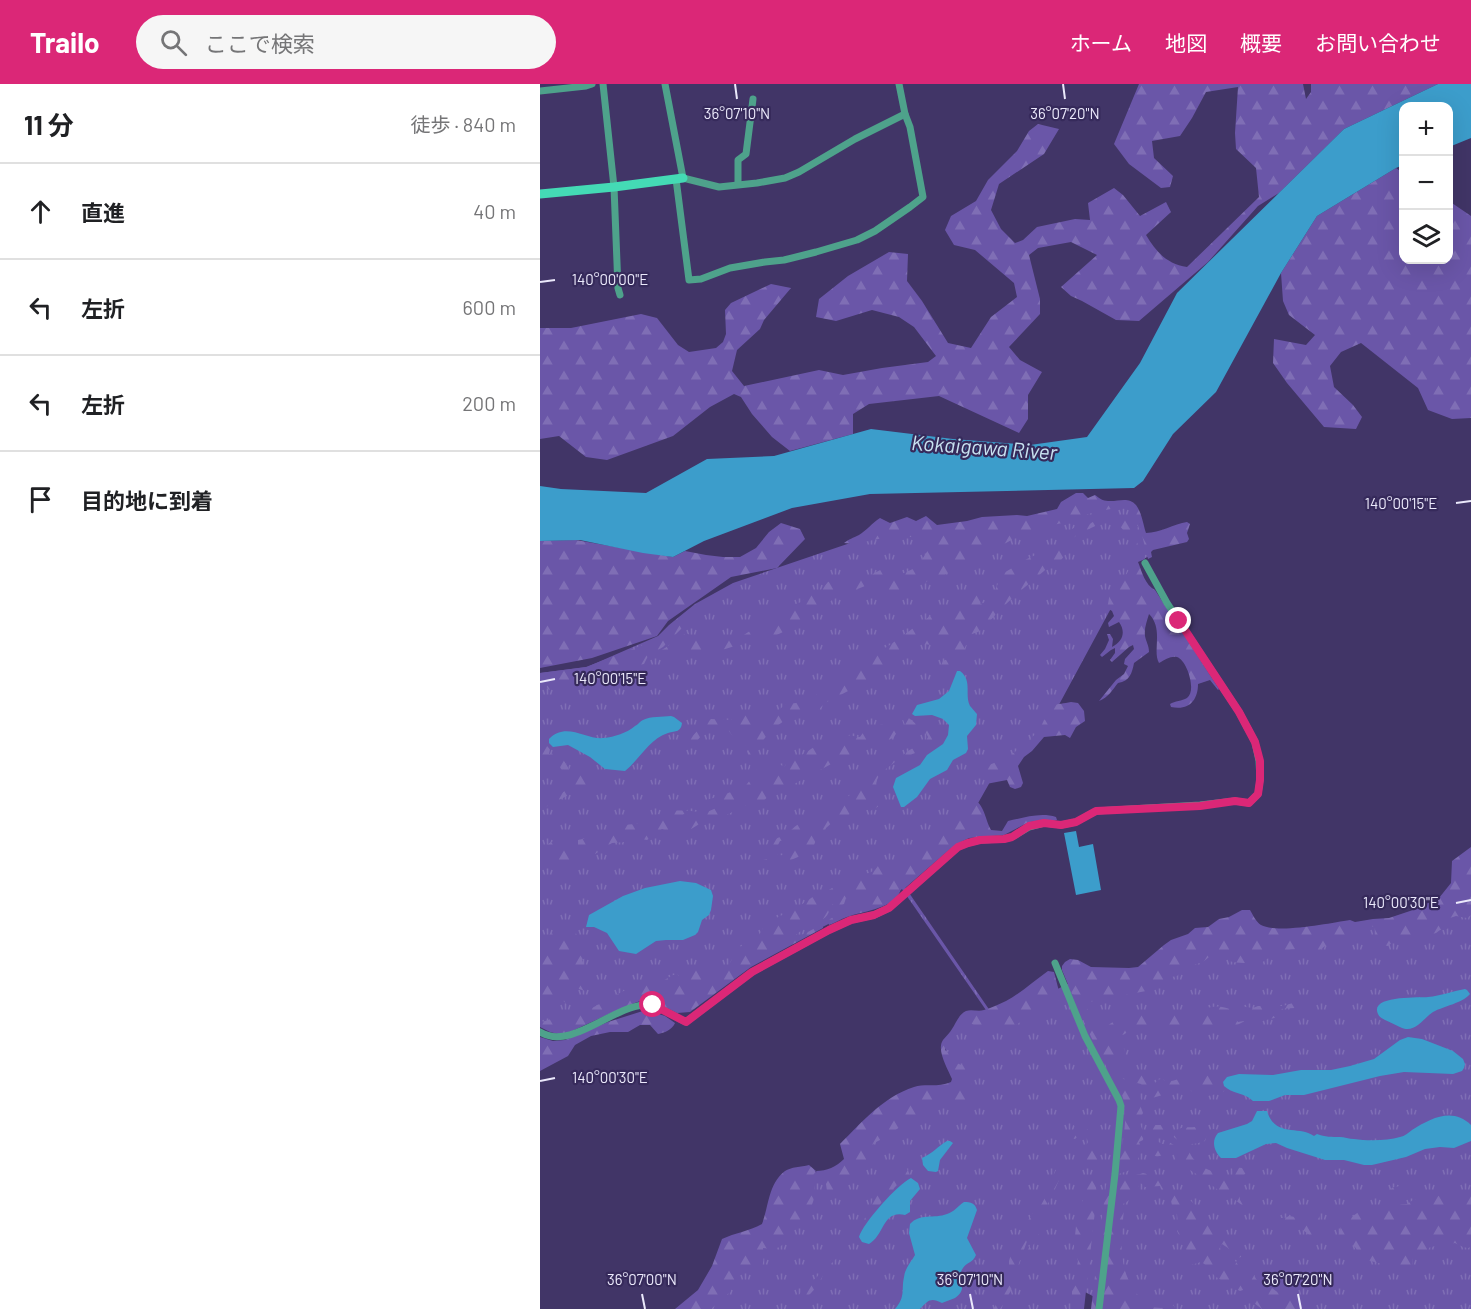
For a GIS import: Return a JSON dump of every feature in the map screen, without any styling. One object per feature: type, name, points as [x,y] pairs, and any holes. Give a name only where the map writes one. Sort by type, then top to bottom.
[{"type":"street","points":[[540,91],[592,84]]},
{"type":"street","points":[[603,84],[614,187],[620,295]]},
{"type":"street","points":[[664,84],[679,179],[689,280],[701,279],[730,268],[784,261],[857,240],[875,231],[923,196],[899,84]]},
{"type":"street","points":[[738,184],[738,160],[746,154],[753,99]]},
{"type":"street","points":[[540,194],[679,179],[720,187],[776,180],[799,172],[855,139],[905,114]]},
{"type":"street","points":[[540,1032],[555,1037],[569,1036],[626,1010],[644,1005],[653,1005],[686,1022],[752,972],[829,930],[851,920],[874,915],[889,908],[958,847],[968,843],[1012,837],[1029,826],[1044,823],[1061,825],[1076,822],[1096,811],[1200,806],[1235,801],[1249,803],[1258,794],[1260,780],[1260,761],[1255,742],[1239,712],[1167,603],[1145,563]]},
{"type":"street","points":[[1055,963],[1085,1036],[1121,1106],[1099,1309]]},
{"type":"green space","points":[[1139,84],[1303,84],[1306,99],[1311,92],[1311,84],[1438,84],[1344,129],[1279,193],[1258,206],[1208,262],[1139,321],[1116,320],[1071,296],[1061,287],[1097,255],[1071,242],[1038,248],[1029,255],[1040,299],[1040,314],[1009,347],[1020,360],[1042,372],[1028,395],[1028,419],[1019,433],[939,396],[869,404],[853,414],[853,434],[790,451],[772,437],[741,397],[734,394],[710,407],[673,436],[607,460],[586,457],[559,436],[540,439],[540,328],[571,328],[641,314],[657,318],[678,345],[689,352],[716,348],[723,342],[726,334],[725,310],[731,303],[771,284],[791,288],[764,320],[760,329],[737,350],[732,371],[744,386],[819,370],[843,375],[928,362],[936,356],[914,327],[899,317],[872,310],[836,321],[816,317],[819,299],[848,276],[889,252],[908,254],[907,281],[948,343],[971,348],[991,317],[1017,297],[1014,283],[975,250],[954,245],[945,230],[951,216],[976,201],[988,180],[1017,151],[1029,131],[1038,124],[1059,129],[1044,154],[999,184],[991,210],[1001,229],[1015,243],[1023,240],[1037,227],[1075,219],[1090,220],[1088,203],[1114,188],[1123,195],[1140,216],[1166,202],[1171,212],[1146,235],[1163,256],[1187,267],[1259,197],[1256,168],[1236,149],[1238,87],[1206,92],[1180,136],[1152,141],[1154,158],[1173,176],[1170,187],[1161,188],[1129,164],[1114,144]]},
{"type":"green space","points":[[1396,168],[1399,170],[1399,264],[1453,264],[1453,204],[1471,216],[1471,418],[1452,419],[1428,410],[1418,388],[1361,343],[1341,352],[1330,366],[1334,387],[1362,417],[1356,429],[1324,427],[1287,383],[1273,363],[1274,339],[1306,345],[1315,335],[1289,315],[1283,301],[1281,273],[1317,216]]},
{"type":"green space","points":[[1076,493],[1083,493],[1088,498],[1095,495],[1106,501],[1133,502],[1140,511],[1146,533],[1187,522],[1190,524],[1187,542],[1153,550],[1152,557],[1148,559],[1139,523],[1132,510],[1114,509],[1096,512],[1085,515],[1086,520],[1083,522],[1088,525],[1104,517],[1128,518],[1138,526],[1134,534],[1138,545],[1143,547],[1145,559],[1138,562],[1144,578],[1155,590],[1218,690],[1210,680],[1198,684],[1198,690],[1191,703],[1183,707],[1171,707],[1170,704],[1187,698],[1190,694],[1191,683],[1181,659],[1170,658],[1159,663],[1156,626],[1149,614],[1145,638],[1149,652],[1134,663],[1128,678],[1118,683],[1108,696],[1099,701],[1124,674],[1128,666],[1124,664],[1125,659],[1134,649],[1133,645],[1129,647],[1112,662],[1110,660],[1115,653],[1115,648],[1102,657],[1100,655],[1109,640],[1107,634],[1110,634],[1113,639],[1112,647],[1119,642],[1122,636],[1119,622],[1109,627],[1108,623],[1114,616],[1107,608],[1112,588],[1127,574],[1133,558],[1125,532],[1113,522],[1097,525],[1072,539],[1066,539],[1063,536],[1079,524],[1062,523],[1049,526],[1051,531],[1042,532],[1036,538],[1017,537],[987,549],[980,561],[960,571],[943,576],[932,575],[926,583],[914,585],[894,595],[876,589],[872,585],[835,598],[794,627],[770,638],[754,640],[706,655],[687,650],[670,652],[653,658],[653,655],[686,633],[705,644],[722,639],[736,640],[753,629],[767,625],[777,611],[801,602],[808,595],[821,590],[828,582],[843,575],[857,577],[871,575],[882,569],[899,575],[913,569],[921,561],[935,538],[888,537],[854,544],[844,543],[862,533],[880,518],[890,523],[907,517],[916,521],[926,516],[937,525],[982,517],[1027,516],[1057,509],[1061,502]]},
{"type":"green space","points":[[1099,505],[1134,506],[1150,556],[1136,562],[1048,725],[990,782],[956,842],[905,887],[997,1021],[1071,982],[1158,975],[1221,935],[1389,920],[1471,888],[1471,1309],[1117,1309],[1085,1292],[1082,1309],[681,1309],[764,1225],[807,1171],[824,1173],[841,1168],[888,1111],[952,1084],[954,1077],[944,1045],[962,1019],[988,1013],[902,889],[883,904],[848,914],[754,962],[695,1006],[652,998],[540,1025],[540,673],[587,667],[658,636],[695,604],[733,583],[862,539],[895,532],[945,535]]},
{"type":"green space","points":[[781,523],[800,529],[805,539],[777,568],[731,577],[668,621],[657,636],[592,658],[540,668],[540,541],[576,540],[673,557],[685,551],[723,557],[740,557],[756,548],[769,532]]},
{"type":"green space","points":[[1061,547],[1067,550],[1059,562],[1019,592],[981,630],[969,635],[957,665],[939,670],[943,661],[952,657],[936,642],[931,645],[918,643],[893,655],[875,677],[825,703],[818,710],[784,721],[771,730],[751,756],[758,772],[767,773],[778,763],[784,767],[823,741],[837,743],[846,735],[860,737],[869,728],[877,725],[890,724],[898,731],[893,738],[846,756],[783,790],[775,790],[760,804],[751,803],[716,820],[704,821],[688,831],[669,835],[662,829],[647,840],[637,838],[612,843],[595,854],[591,846],[583,848],[578,845],[578,840],[607,832],[612,826],[635,824],[659,814],[669,822],[689,824],[691,820],[688,815],[674,817],[670,814],[671,810],[708,812],[723,803],[720,800],[701,809],[697,807],[698,803],[731,792],[739,794],[751,779],[749,772],[751,763],[747,751],[751,747],[737,740],[727,728],[713,728],[705,732],[691,748],[687,748],[686,743],[711,719],[733,720],[756,712],[775,713],[786,704],[813,697],[842,677],[846,669],[887,647],[940,609],[960,604],[968,594],[976,589],[983,594],[980,604],[991,600],[1002,574],[1044,551]]},
{"type":"green space","points":[[684,614],[688,616],[688,619],[684,626],[663,647],[648,656],[644,664],[634,668],[614,670],[595,680],[588,678],[579,684],[561,685],[549,690],[545,685],[540,684],[540,673],[586,667],[658,639]]},
{"type":"green space","points":[[1078,703],[1084,711],[1085,721],[1076,727],[1070,738],[1065,735],[1044,737],[1024,757],[1018,766],[1023,783],[1021,787],[1015,789],[1010,787],[1007,780],[985,783],[984,771],[989,765],[1009,757],[1039,731],[1044,720],[1049,717],[1052,706]]},
{"type":"green space","points":[[905,715],[915,723],[936,723],[942,734],[929,747],[901,758],[906,752],[926,741],[928,737],[922,730],[910,733],[903,731],[901,728],[905,725],[902,717]]},
{"type":"green space","points":[[557,744],[582,765],[585,773],[595,783],[594,787],[582,788],[540,810],[540,803],[570,787],[575,776],[575,768],[563,759],[572,773],[570,775],[559,765],[541,764],[540,749],[546,745],[550,749],[549,754],[554,753],[562,758],[554,745]]},
{"type":"green space","points":[[898,759],[877,780],[877,789],[882,800],[877,807],[870,811],[859,805],[853,812],[844,818],[835,820],[826,828],[822,838],[816,840],[814,845],[782,865],[769,862],[752,870],[749,869],[755,862],[767,859],[768,853],[783,855],[794,851],[796,847],[792,846],[790,841],[780,841],[775,852],[767,845],[801,823],[808,827],[813,817],[821,814],[822,810],[829,808],[835,802],[849,796],[870,773]]},
{"type":"green space","points":[[972,797],[982,808],[991,830],[1002,831],[1008,821],[1032,816],[1044,815],[1056,817],[1057,820],[1027,823],[1004,835],[969,838],[949,850],[905,888],[898,875],[900,871],[917,850],[926,849],[929,841],[935,842],[937,831],[948,823],[960,807],[968,806],[969,799]]},
{"type":"green space","points":[[551,842],[575,848],[570,864],[566,867],[555,867],[550,862],[540,867],[540,850]]},
{"type":"green space","points":[[1471,847],[1471,915],[1467,918],[1456,916],[1447,919],[1446,922],[1449,925],[1447,929],[1436,933],[1407,941],[1393,942],[1388,946],[1381,944],[1377,939],[1375,927],[1366,925],[1361,926],[1359,937],[1353,943],[1325,946],[1315,954],[1300,949],[1285,951],[1262,963],[1229,961],[1225,951],[1221,950],[1203,962],[1187,967],[1177,976],[1171,977],[1167,988],[1152,988],[1089,1002],[1072,994],[1062,970],[1062,966],[1070,959],[1078,960],[1091,967],[1138,967],[1171,940],[1188,934],[1195,928],[1208,927],[1219,919],[1242,910],[1250,910],[1261,925],[1279,928],[1389,918],[1439,898],[1451,883],[1452,861]]},
{"type":"green space","points":[[878,866],[890,872],[901,888],[894,900],[879,908],[829,925],[830,919],[853,907],[846,898],[844,904],[838,907],[833,904],[821,921],[805,928],[792,938],[823,925],[823,928],[751,967],[690,1012],[677,1013],[651,1000],[642,1000],[570,1032],[558,1034],[540,1027],[540,1020],[542,1022],[551,1019],[552,1016],[548,1012],[552,1009],[565,1016],[577,1014],[644,980],[661,982],[673,975],[678,975],[684,981],[683,972],[686,969],[694,968],[699,971],[729,965],[740,947],[758,937],[763,928],[778,917],[795,909],[820,892],[827,891],[854,875],[869,873]]},
{"type":"green space","points":[[564,925],[574,930],[578,937],[591,941],[592,948],[588,951],[588,956],[582,960],[586,970],[591,973],[587,981],[589,988],[585,991],[579,989],[572,981],[564,987],[572,997],[567,1004],[562,1000],[551,1001],[540,1013],[540,957],[542,956],[540,937],[549,935]]},
{"type":"green space","points":[[1048,971],[1054,972],[1061,999],[1012,1027],[1001,1025],[999,1022],[983,1030],[963,1020],[945,1046],[945,1050],[954,1057],[955,1062],[961,1065],[965,1063],[971,1068],[971,1085],[965,1102],[962,1104],[939,1103],[929,1113],[912,1118],[874,1143],[868,1158],[858,1167],[855,1178],[830,1193],[827,1191],[825,1177],[816,1171],[831,1168],[844,1159],[840,1144],[874,1111],[903,1091],[923,1085],[941,1085],[951,1082],[941,1044],[961,1014],[968,1010],[984,1010],[1006,1001]]},
{"type":"green space","points":[[1079,1000],[1104,1030],[1117,1020],[1142,1013],[1194,1015],[1199,1019],[1207,1008],[1221,1007],[1232,1010],[1239,1006],[1253,1008],[1317,1001],[1316,1004],[1308,1007],[1281,1009],[1266,1014],[1217,1016],[1235,1018],[1238,1022],[1299,1012],[1301,1014],[1255,1023],[1245,1021],[1229,1029],[1209,1032],[1203,1028],[1196,1029],[1189,1024],[1181,1032],[1173,1033],[1165,1030],[1164,1026],[1151,1025],[1138,1027],[1117,1036],[1116,1039],[1125,1052],[1119,1067],[1121,1077],[1125,1080],[1130,1077],[1129,1071],[1132,1069],[1139,1070],[1146,1077],[1147,1082],[1152,1085],[1160,1079],[1170,1081],[1196,1074],[1222,1079],[1228,1085],[1221,1093],[1208,1096],[1184,1089],[1152,1098],[1147,1095],[1141,1084],[1137,1083],[1135,1089],[1141,1099],[1140,1105],[1143,1113],[1139,1121],[1144,1135],[1143,1140],[1139,1142],[1142,1150],[1138,1159],[1140,1164],[1138,1167],[1119,1174],[1125,1120],[1124,1100],[1086,1026],[1076,1002]]},
{"type":"green space","points":[[646,1010],[665,1016],[675,1023],[670,1029],[658,1034],[650,1025],[640,1025],[628,1032],[610,1032],[591,1036],[575,1045],[568,1056],[540,1071],[540,1037],[553,1041],[565,1040],[608,1022]]},
{"type":"green space","points":[[1081,1119],[1095,1140],[1098,1150],[1100,1165],[1097,1177],[1093,1166],[1086,1164],[1088,1142],[1085,1133],[1082,1132],[1075,1139],[1069,1137],[1076,1127],[1072,1124],[1073,1121]]},
{"type":"green space","points":[[1161,1125],[1166,1128],[1167,1134],[1164,1138],[1158,1137],[1157,1141],[1163,1144],[1169,1142],[1180,1149],[1189,1151],[1199,1164],[1209,1170],[1226,1174],[1232,1180],[1235,1180],[1232,1167],[1242,1168],[1251,1164],[1254,1166],[1238,1181],[1240,1200],[1244,1207],[1228,1194],[1222,1193],[1176,1161],[1176,1155],[1173,1153],[1162,1156],[1150,1154],[1147,1151],[1150,1140],[1148,1127]]},
{"type":"green space","points":[[1200,1126],[1210,1130],[1214,1129],[1216,1133],[1207,1134],[1205,1141],[1196,1144],[1183,1143],[1172,1135],[1181,1128]]},
{"type":"green space","points":[[1059,1164],[1064,1169],[1051,1198],[1030,1233],[1018,1266],[1022,1263],[1032,1241],[1039,1234],[1025,1265],[1000,1309],[993,1309],[1009,1277],[1009,1261],[1014,1244],[1032,1214],[1040,1207],[1054,1185],[1053,1176]]},
{"type":"green space","points":[[809,1165],[816,1171],[812,1177],[815,1190],[813,1203],[802,1224],[793,1226],[788,1233],[788,1240],[777,1248],[763,1248],[761,1267],[749,1272],[743,1269],[730,1285],[731,1291],[711,1309],[675,1309],[698,1290],[712,1266],[722,1239],[762,1224],[772,1189],[779,1176],[787,1170]]},
{"type":"green space","points":[[903,1165],[910,1175],[890,1192],[864,1224],[877,1186],[895,1169]]},
{"type":"green space","points":[[1143,1173],[1159,1180],[1180,1197],[1185,1195],[1242,1254],[1237,1258],[1222,1244],[1221,1253],[1232,1256],[1238,1265],[1248,1267],[1256,1279],[1266,1287],[1272,1288],[1284,1297],[1295,1300],[1298,1305],[1309,1309],[1262,1309],[1250,1300],[1250,1296],[1260,1301],[1263,1300],[1260,1291],[1246,1289],[1240,1291],[1215,1276],[1201,1262],[1191,1265],[1188,1262],[1186,1248],[1177,1231],[1177,1214],[1173,1210],[1170,1196],[1162,1192],[1160,1186],[1145,1187],[1137,1180],[1141,1195],[1132,1195],[1123,1204],[1122,1250],[1126,1274],[1131,1285],[1149,1307],[1161,1308],[1173,1305],[1176,1309],[1091,1309],[1106,1185],[1110,1182],[1115,1183],[1115,1180],[1122,1177]]},
{"type":"green space","points":[[1092,1179],[1095,1182],[1097,1193],[1084,1309],[1072,1309],[1072,1289],[1078,1261],[1074,1246],[1076,1226],[1087,1184]]},
{"type":"green space","points":[[1408,1185],[1410,1187],[1398,1196],[1395,1205],[1407,1204],[1413,1200],[1435,1198],[1443,1193],[1471,1192],[1471,1247],[1463,1247],[1455,1243],[1430,1247],[1427,1251],[1414,1255],[1410,1274],[1405,1275],[1400,1271],[1394,1272],[1382,1264],[1367,1260],[1350,1244],[1345,1246],[1334,1240],[1341,1226],[1351,1217],[1365,1209],[1382,1204],[1387,1191],[1394,1187]]},
{"type":"green space","points":[[1314,1207],[1320,1220],[1329,1226],[1330,1232],[1325,1240],[1312,1237],[1294,1226],[1272,1220],[1295,1217],[1303,1209]]},
{"type":"green space","points":[[854,1235],[856,1238],[830,1265],[811,1293],[804,1299],[799,1295],[833,1258],[835,1250],[846,1238]]},
{"type":"water","points":[[1438,84],[1471,84],[1471,138],[1453,145],[1453,102],[1400,102]]},
{"type":"water","name":"Kokaigawa River","points":[[1399,103],[1399,167],[1317,216],[1281,273],[1216,392],[1173,434],[1143,481],[1134,488],[870,494],[792,508],[704,541],[673,557],[580,540],[540,541],[540,486],[646,493],[707,459],[774,456],[871,429],[1030,445],[1087,437],[1140,363],[1177,293],[1344,129]]},
{"type":"water","points":[[957,671],[960,671],[966,679],[968,701],[977,714],[976,725],[967,736],[968,749],[966,753],[953,760],[947,770],[930,779],[917,797],[901,807],[893,787],[896,778],[920,765],[927,755],[943,744],[948,735],[949,725],[943,719],[932,715],[915,716],[912,714],[917,705],[939,699],[949,691]]},
{"type":"water","points":[[671,716],[682,723],[681,728],[655,740],[625,771],[605,769],[590,757],[568,745],[553,747],[549,743],[549,739],[562,732],[576,732],[597,738],[616,736],[646,719]]},
{"type":"water","points":[[1076,831],[1079,847],[1093,844],[1101,890],[1076,895],[1064,833]]},
{"type":"water","points":[[680,881],[696,883],[711,890],[713,896],[709,915],[702,920],[695,935],[683,940],[656,941],[636,954],[619,951],[607,933],[594,927],[586,927],[589,915],[623,896],[645,888]]},
{"type":"water","points":[[1465,989],[1470,994],[1467,997],[1433,1012],[1410,1029],[1404,1029],[1381,1018],[1378,1014],[1377,1008],[1381,1003],[1387,1001],[1433,996]]},
{"type":"water","points":[[1408,1037],[1422,1039],[1453,1051],[1463,1059],[1464,1068],[1453,1074],[1404,1072],[1380,1076],[1304,1095],[1285,1095],[1269,1101],[1253,1101],[1224,1086],[1223,1082],[1227,1077],[1239,1074],[1273,1075],[1350,1066],[1374,1059],[1400,1040]]},
{"type":"water","points":[[1257,1111],[1267,1111],[1276,1125],[1282,1128],[1302,1131],[1314,1136],[1317,1134],[1371,1140],[1402,1137],[1434,1118],[1457,1116],[1471,1125],[1471,1141],[1454,1148],[1425,1149],[1406,1157],[1372,1165],[1344,1160],[1325,1160],[1276,1143],[1266,1144],[1236,1158],[1221,1158],[1214,1146],[1218,1133],[1247,1124],[1252,1121]]},
{"type":"water","points":[[947,1141],[953,1143],[940,1160],[938,1171],[928,1171],[923,1165],[922,1158]]},
{"type":"water","points":[[911,1178],[918,1183],[920,1189],[910,1201],[910,1212],[905,1215],[892,1216],[874,1240],[869,1244],[862,1242],[859,1237],[874,1214],[898,1188]]},
{"type":"water","points":[[964,1202],[972,1203],[977,1210],[967,1238],[976,1255],[961,1271],[962,1290],[955,1298],[942,1303],[930,1300],[920,1309],[895,1309],[902,1297],[906,1271],[915,1255],[909,1233],[910,1224],[918,1218],[949,1213]]},
{"type":"route","points":[[653,1005],[686,1022],[752,972],[829,930],[851,920],[874,915],[889,908],[958,847],[968,843],[1012,837],[1029,826],[1044,823],[1061,825],[1076,822],[1096,811],[1200,806],[1235,801],[1249,803],[1258,794],[1260,780],[1260,761],[1255,742],[1239,712],[1179,621]]}]
